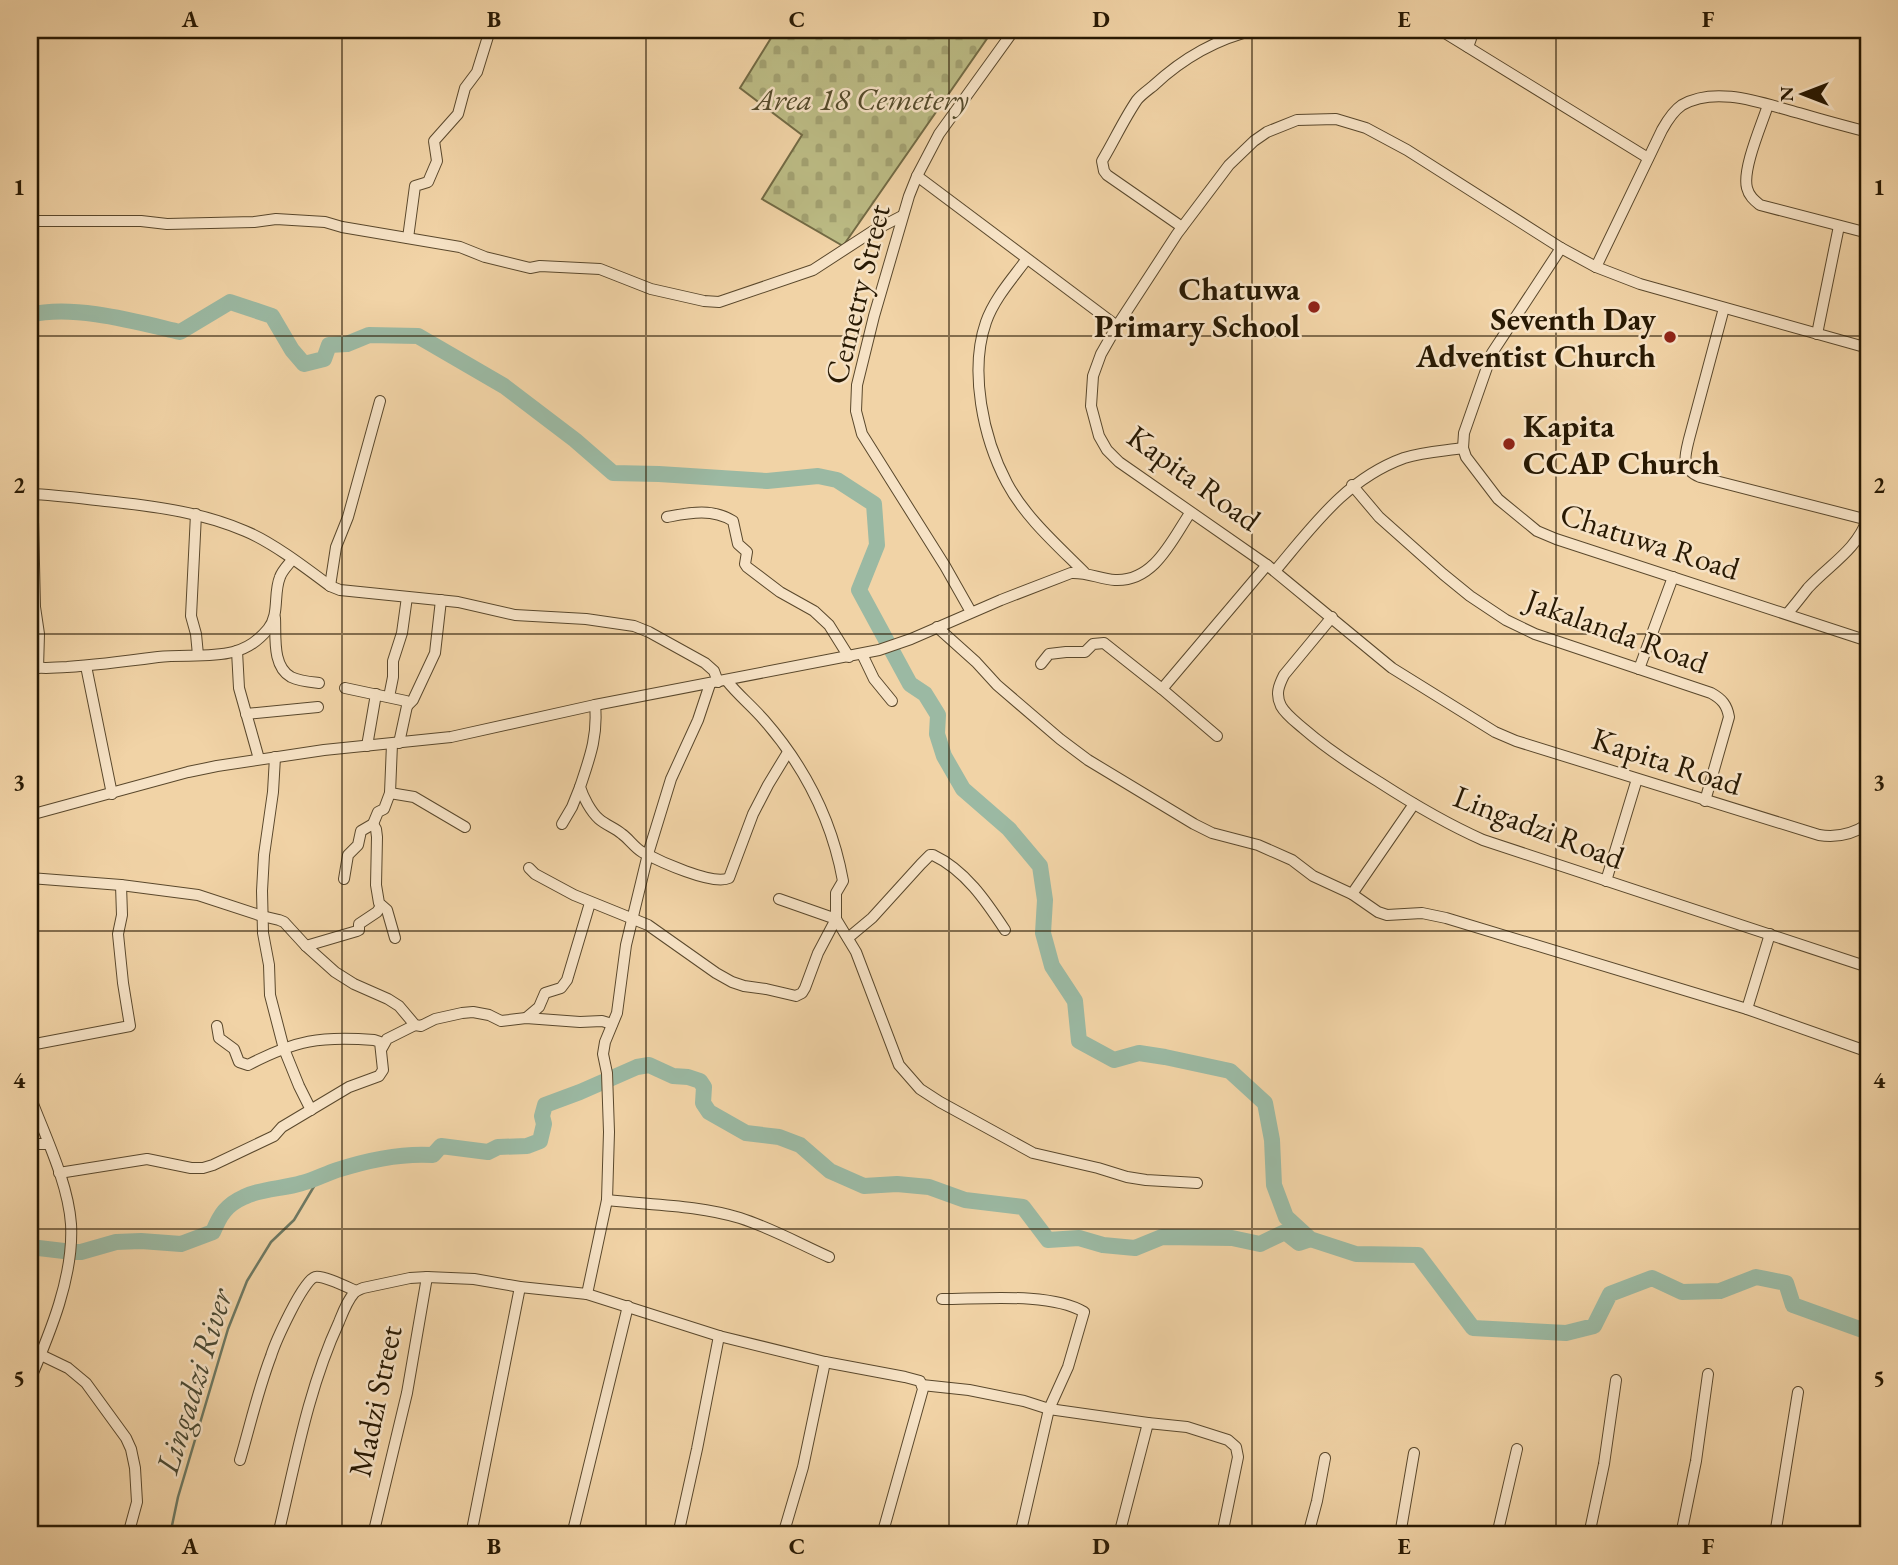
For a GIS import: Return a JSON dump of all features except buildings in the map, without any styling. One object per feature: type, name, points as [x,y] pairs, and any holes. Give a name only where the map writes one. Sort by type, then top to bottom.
[{"type":"street","points":[[408,238],[415,186],[428,182],[437,161],[434,141],[458,114],[465,88],[477,72],[490,30]]},
{"type":"street","name":"Cemetry Street","points":[[971,612],[862,434],[855,398],[902,216],[916,176],[939,134],[1014,30]]},
{"type":"street","points":[[1182,227],[1107,175],[1102,161],[1139,98],[1168,71],[1187,57],[1224,39],[1255,30]]},
{"type":"street","points":[[1440,30],[1648,158]]},
{"type":"street","points":[[1468,47],[1474,30]]},
{"type":"street","points":[[1596,267],[1670,117],[1679,107],[1691,101],[1727,97],[1768,105],[1868,132]]},
{"type":"street","points":[[1768,105],[1746,172],[1747,190],[1752,199],[1760,205],[1868,233]]},
{"type":"street","name":"Kapita Road","points":[[1868,348],[1640,284],[1596,267],[1561,248],[1407,150],[1366,128],[1336,119],[1297,120],[1283,124],[1254,141],[1229,165],[1182,227],[1101,354],[1093,376],[1091,406],[1099,436],[1107,450],[1119,462],[1271,568],[1382,660],[1495,732],[1705,802],[1819,835],[1840,836],[1868,824]]},
{"type":"street","points":[[916,176],[1117,326]]},
{"type":"street","points":[[30,221],[141,221],[167,224],[276,219],[326,222],[460,247],[485,257],[530,268],[540,266],[600,269],[651,289],[719,302],[813,270],[873,231],[902,216]]},
{"type":"street","points":[[1817,334],[1839,226]]},
{"type":"street","points":[[1162,689],[1271,568],[1352,485],[1404,458],[1463,448],[1464,433],[1492,353],[1561,248]]},
{"type":"street","points":[[1026,260],[992,308],[986,321],[979,357],[979,391],[991,444],[1007,484],[1031,518],[1084,572]]},
{"type":"street","points":[[1724,308],[1689,439],[1687,467],[1700,477],[1868,519],[1859,539],[1808,588],[1787,614]]},
{"type":"street","points":[[330,586],[336,547],[348,517],[380,401]]},
{"type":"street","name":"Chatuwa Road","points":[[1463,448],[1466,457],[1498,499],[1537,531],[1868,641]]},
{"type":"street","name":"Jakalanda Road","points":[[1352,485],[1379,517],[1443,574],[1506,620],[1535,634],[1711,693],[1723,702],[1729,717],[1728,725],[1705,802]]},
{"type":"street","points":[[30,494],[159,507],[196,514],[259,538],[340,590],[441,600],[484,607],[506,614],[586,619],[634,626],[649,632],[705,663],[714,671],[718,682],[739,696],[764,720],[806,776],[833,836],[843,881],[836,893],[836,919],[818,953],[805,988],[796,996],[732,982],[656,929],[632,917],[590,903],[535,874],[528,867]]},
{"type":"street","points":[[30,510],[33,521],[33,615],[39,634],[34,667],[86,666],[237,651],[248,646],[270,628],[275,614]]},
{"type":"street","points":[[667,517],[697,512],[720,514],[733,521],[738,544],[747,552],[747,567],[780,592],[814,611],[829,625],[849,657]]},
{"type":"street","points":[[30,815],[188,772],[259,759],[451,737],[595,705],[878,650],[1071,573],[1084,572],[1119,580],[1138,576],[1159,559],[1191,513]]},
{"type":"street","points":[[196,514],[191,616],[198,655]]},
{"type":"street","points":[[292,560],[280,575],[279,581],[275,614],[277,653],[283,670],[292,678],[319,683]]},
{"type":"street","points":[[1639,669],[1673,577]]},
{"type":"street","points":[[390,697],[393,661],[402,633],[407,597]]},
{"type":"street","points":[[395,938],[387,910],[379,902],[376,885],[377,837],[373,824],[377,812],[384,808],[390,793],[395,744],[407,706],[413,700],[435,653],[441,600]]},
{"type":"street","name":"Lingadzi Road","points":[[1332,617],[1284,675],[1278,695],[1286,713],[1321,744],[1414,804],[1483,840],[1868,967]]},
{"type":"street","points":[[937,627],[1031,716],[1087,760],[1194,824],[1258,845],[1292,860],[1313,876],[1352,894],[1378,912],[1387,915],[1422,913],[1446,918],[1747,1009],[1866,1051]]},
{"type":"street","points":[[1041,664],[1049,654],[1085,652],[1093,644],[1104,643],[1217,736]]},
{"type":"street","points":[[237,651],[239,688],[259,759]]},
{"type":"street","points":[[862,654],[874,680],[892,701]]},
{"type":"street","points":[[86,666],[112,794]]},
{"type":"street","points":[[587,1294],[607,1200],[609,1132],[607,1073],[603,1054],[605,1042],[617,1013],[632,917],[671,779],[718,682]]},
{"type":"street","points":[[345,688],[404,700],[407,706]]},
{"type":"street","points":[[367,746],[376,694]]},
{"type":"street","points":[[562,824],[580,787],[595,739],[595,705]]},
{"type":"street","points":[[246,714],[318,707]]},
{"type":"street","points":[[580,787],[596,817],[619,831],[637,848],[693,874],[725,880],[729,878],[753,814],[788,752]]},
{"type":"street","points":[[275,757],[264,855],[262,916],[270,995],[284,1049],[311,1110]]},
{"type":"street","points":[[1606,881],[1637,779]]},
{"type":"street","points":[[390,793],[414,797],[465,827]]},
{"type":"street","points":[[1352,894],[1414,804]]},
{"type":"street","points":[[344,879],[348,855],[358,845],[364,828],[373,824]]},
{"type":"street","points":[[848,938],[872,918],[930,855],[960,872],[982,896],[1005,930]]},
{"type":"street","points":[[30,878],[121,885],[198,895],[284,922],[306,946],[342,976],[362,988],[382,995],[399,1006],[415,1024],[421,1026],[435,1019],[473,1012],[501,1021],[526,1018],[602,1021],[612,1024]]},
{"type":"street","points":[[30,1045],[130,1026],[118,934],[122,915],[121,885]]},
{"type":"street","points":[[779,898],[836,919],[856,952],[899,1065],[920,1089],[1033,1153],[1138,1180],[1198,1183]]},
{"type":"street","points":[[526,1018],[539,1007],[545,993],[561,988],[567,981],[590,903]]},
{"type":"street","points":[[306,946],[357,931],[359,923],[377,912],[381,906]]},
{"type":"street","points":[[1747,1009],[1770,934]]},
{"type":"street","points":[[382,1048],[387,1039],[415,1024]]},
{"type":"street","points":[[59,1173],[147,1158],[191,1168],[213,1165],[274,1136],[282,1127],[349,1087],[382,1074],[382,1048],[380,1042],[374,1040],[333,1038],[306,1041],[248,1065],[239,1062],[234,1049],[219,1038],[216,1026]]},
{"type":"street","points":[[30,1096],[59,1173],[69,1211],[71,1239],[61,1295],[41,1355],[30,1377]]},
{"type":"street","points":[[30,1144],[48,1144]]},
{"type":"street","points":[[607,1200],[689,1209],[738,1218],[829,1257]]},
{"type":"street","points":[[240,1460],[270,1358],[298,1297],[311,1278],[321,1277],[356,1291],[410,1278],[474,1279],[587,1294],[719,1336],[825,1362],[905,1377],[917,1380],[922,1385],[979,1392],[1049,1409],[1187,1427],[1228,1440],[1236,1447],[1238,1457],[1222,1535]]},
{"type":"street","name":"Madzi Street","points":[[373,1535],[407,1394],[427,1277]]},
{"type":"street","points":[[471,1535],[520,1287]]},
{"type":"street","points":[[278,1535],[322,1364],[346,1305],[356,1291]]},
{"type":"street","points":[[942,1299],[1033,1299],[1083,1310],[1085,1314],[1068,1367],[1049,1409],[1020,1535]]},
{"type":"street","points":[[572,1535],[628,1306]]},
{"type":"street","points":[[678,1535],[719,1336]]},
{"type":"street","points":[[41,1355],[68,1368],[86,1383],[131,1449],[137,1502],[128,1535]]},
{"type":"street","points":[[783,1535],[803,1467],[825,1362]]},
{"type":"street","points":[[1681,1535],[1696,1461],[1708,1374]]},
{"type":"street","points":[[1589,1535],[1604,1464],[1616,1380]]},
{"type":"street","points":[[882,1535],[922,1385]]},
{"type":"street","points":[[1775,1535],[1798,1392]]},
{"type":"street","points":[[1119,1535],[1148,1423]]},
{"type":"street","points":[[1497,1535],[1517,1450]]},
{"type":"street","points":[[1400,1535],[1414,1453]]},
{"type":"street","points":[[1308,1535],[1325,1458]]},
{"type":"green space","name":"Area 18 Cemetery","points":[[776,30],[993,30],[843,246],[762,199],[802,135],[740,88]]},
{"type":"waterway","points":[[30,315],[47,312],[85,313],[180,332],[230,302],[272,316],[292,350],[304,364],[324,359],[329,345],[347,344],[369,335],[418,336],[504,386],[613,473],[767,481],[818,476],[837,480],[874,504],[877,545],[859,590],[910,684],[925,694],[938,715],[937,734],[944,756],[963,789],[1009,829],[1040,866],[1045,900],[1043,933],[1052,966],[1075,1001],[1079,1041],[1114,1060],[1139,1053],[1230,1071],[1265,1103],[1272,1140],[1274,1185],[1286,1217],[1310,1239],[1356,1254],[1418,1255],[1473,1328],[1566,1333],[1594,1326],[1610,1294],[1652,1278],[1682,1292],[1720,1291],[1756,1277],[1786,1283],[1793,1305],[1868,1332]]},
{"type":"waterway","points":[[74,1252],[116,1242],[181,1244],[213,1232],[224,1211],[244,1197],[306,1182],[361,1163],[397,1156],[433,1155],[441,1146],[488,1152],[498,1147],[527,1146],[540,1141],[545,1105],[637,1067],[649,1065],[673,1076],[700,1081],[704,1087],[703,1103],[709,1112],[746,1133],[779,1137],[800,1145],[830,1171],[864,1186],[897,1184],[929,1187],[965,1200],[1023,1207],[1048,1240],[1079,1238],[1103,1245],[1135,1248],[1162,1237],[1232,1238],[1260,1244],[1285,1232],[1299,1243],[1308,1240]]},
{"type":"waterway","name":"Lingadzi River","points":[[170,1535],[178,1497],[228,1329],[247,1281],[271,1242],[294,1220],[319,1178]]},
{"type":"waterway","points":[[30,1247],[64,1251]]},
{"type":"place","name":"Chatuwa Primary School","points":[[1314,307]]},
{"type":"place","name":"Seventh Day Adventist Church","points":[[1670,337]]},
{"type":"place","name":"Kapita CCAP Church","points":[[1509,444]]}]
